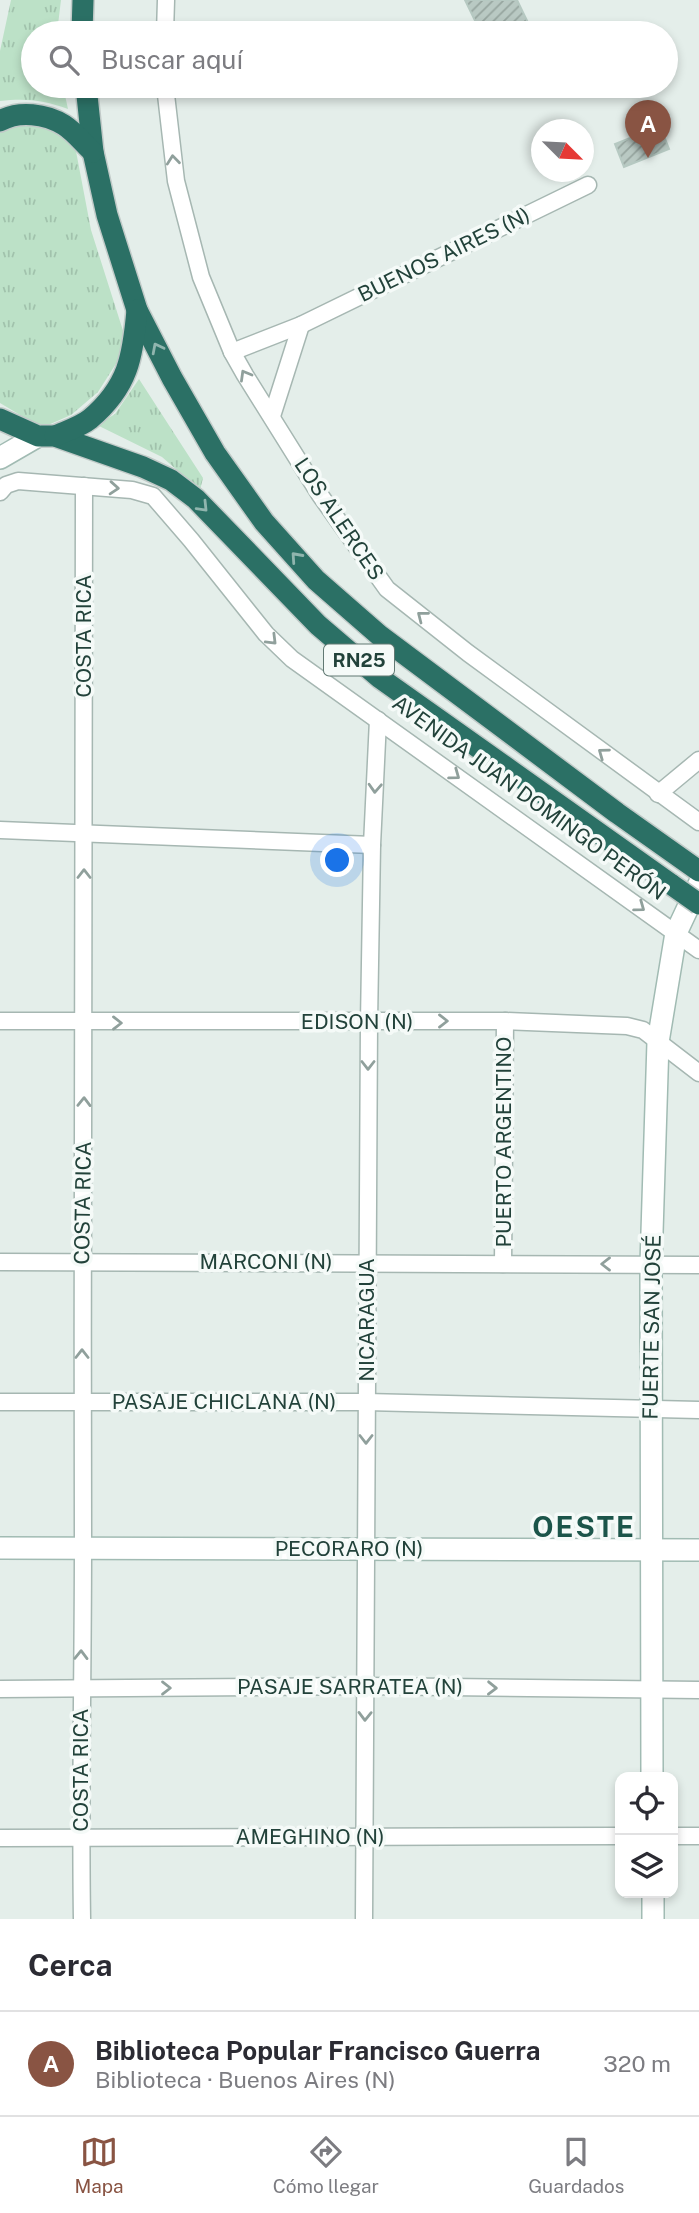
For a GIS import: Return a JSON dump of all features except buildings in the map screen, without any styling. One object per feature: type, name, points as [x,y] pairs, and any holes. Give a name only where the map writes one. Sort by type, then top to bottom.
[{"type":"highway","points":[[82,21],[83,0]]},
{"type":"highway","name":"RN25","points":[[87,98],[93,152],[107,215],[137,310]]},
{"type":"highway","points":[[0,121],[30,114],[64,125],[93,152]]},
{"type":"highway","points":[[47,436],[88,420],[123,382],[133,352],[137,310]]},
{"type":"highway","name":"AVENIDA JUAN DOMINGO PERÓN","points":[[137,310],[215,453],[264,522],[316,580],[379,635],[693,867]]},
{"type":"highway","name":"AVENIDA JUAN DOMINGO PERÓN","points":[[0,419],[143,467],[171,480],[196,499],[318,625],[380,678],[699,904]]},
{"type":"street","points":[[166,4],[181,0]]},
{"type":"street","name":"LOS ALERCES","points":[[166,98],[176,181],[201,277],[232,352],[320,495],[387,589],[468,653],[699,822]]},
{"type":"street","name":"BUENOS AIRES (N)","points":[[232,352],[301,325],[588,185]]},
{"type":"street","points":[[272,416],[301,325]]},
{"type":"street","points":[[0,458],[47,436]]},
{"type":"street","name":"AVENIDA JUAN DOMINGO PERÓN","points":[[0,492],[6,485],[18,481],[132,490],[153,496],[266,634],[292,659],[699,950]]},
{"type":"street","name":"COSTA RICA","points":[[82,1919],[84,486]]},
{"type":"street","name":"NICARAGUA","points":[[364,1919],[369,1022],[372,845],[378,720]]},
{"type":"street","points":[[658,794],[699,760]]},
{"type":"street","points":[[0,830],[372,845]]},
{"type":"street","name":"FUERTE SAN JOSÉ","points":[[652,1772],[651,1264],[658,1042],[676,933],[699,884]]},
{"type":"street","name":"EDISON (N)","points":[[0,1021],[505,1021],[626,1026],[643,1030],[699,1073]]},
{"type":"street","name":"PUERTO ARGENTINO","points":[[503,1264],[505,1021]]},
{"type":"street","name":"MARCONI (N)","points":[[0,1262],[699,1265]]},
{"type":"street","name":"PASAJE CHICLANA (N)","points":[[0,1402],[366,1402],[699,1410]]},
{"type":"street","name":"PECORARO (N)","points":[[0,1548],[699,1550]]},
{"type":"street","name":"PASAJE SARRATEA (N)","points":[[0,1689],[365,1686],[699,1690]]},
{"type":"street","name":"AMEGHINO (N)","points":[[0,1838],[615,1836]]},
{"type":"street","points":[[678,1836],[699,1836]]},
{"type":"street","points":[[653,1898],[653,1919]]},
{"type":"green space","points":[[11,0],[61,0],[58,21],[21,21],[21,98],[66,98],[68,109],[34,100],[0,101],[0,51]]},
{"type":"green space","points":[[23,121],[51,130],[75,146],[91,230],[125,337],[119,359],[98,392],[71,415],[48,425],[37,425],[0,403],[0,127]]},
{"type":"green space","points":[[139,379],[203,478],[200,490],[162,457],[97,425],[115,414]]},
{"type":"place","name":"Biblioteca Popular Francisco Guerra","points":[[648,158]]},
{"type":"district","name":"OESTE","points":[[584,1527]]}]
